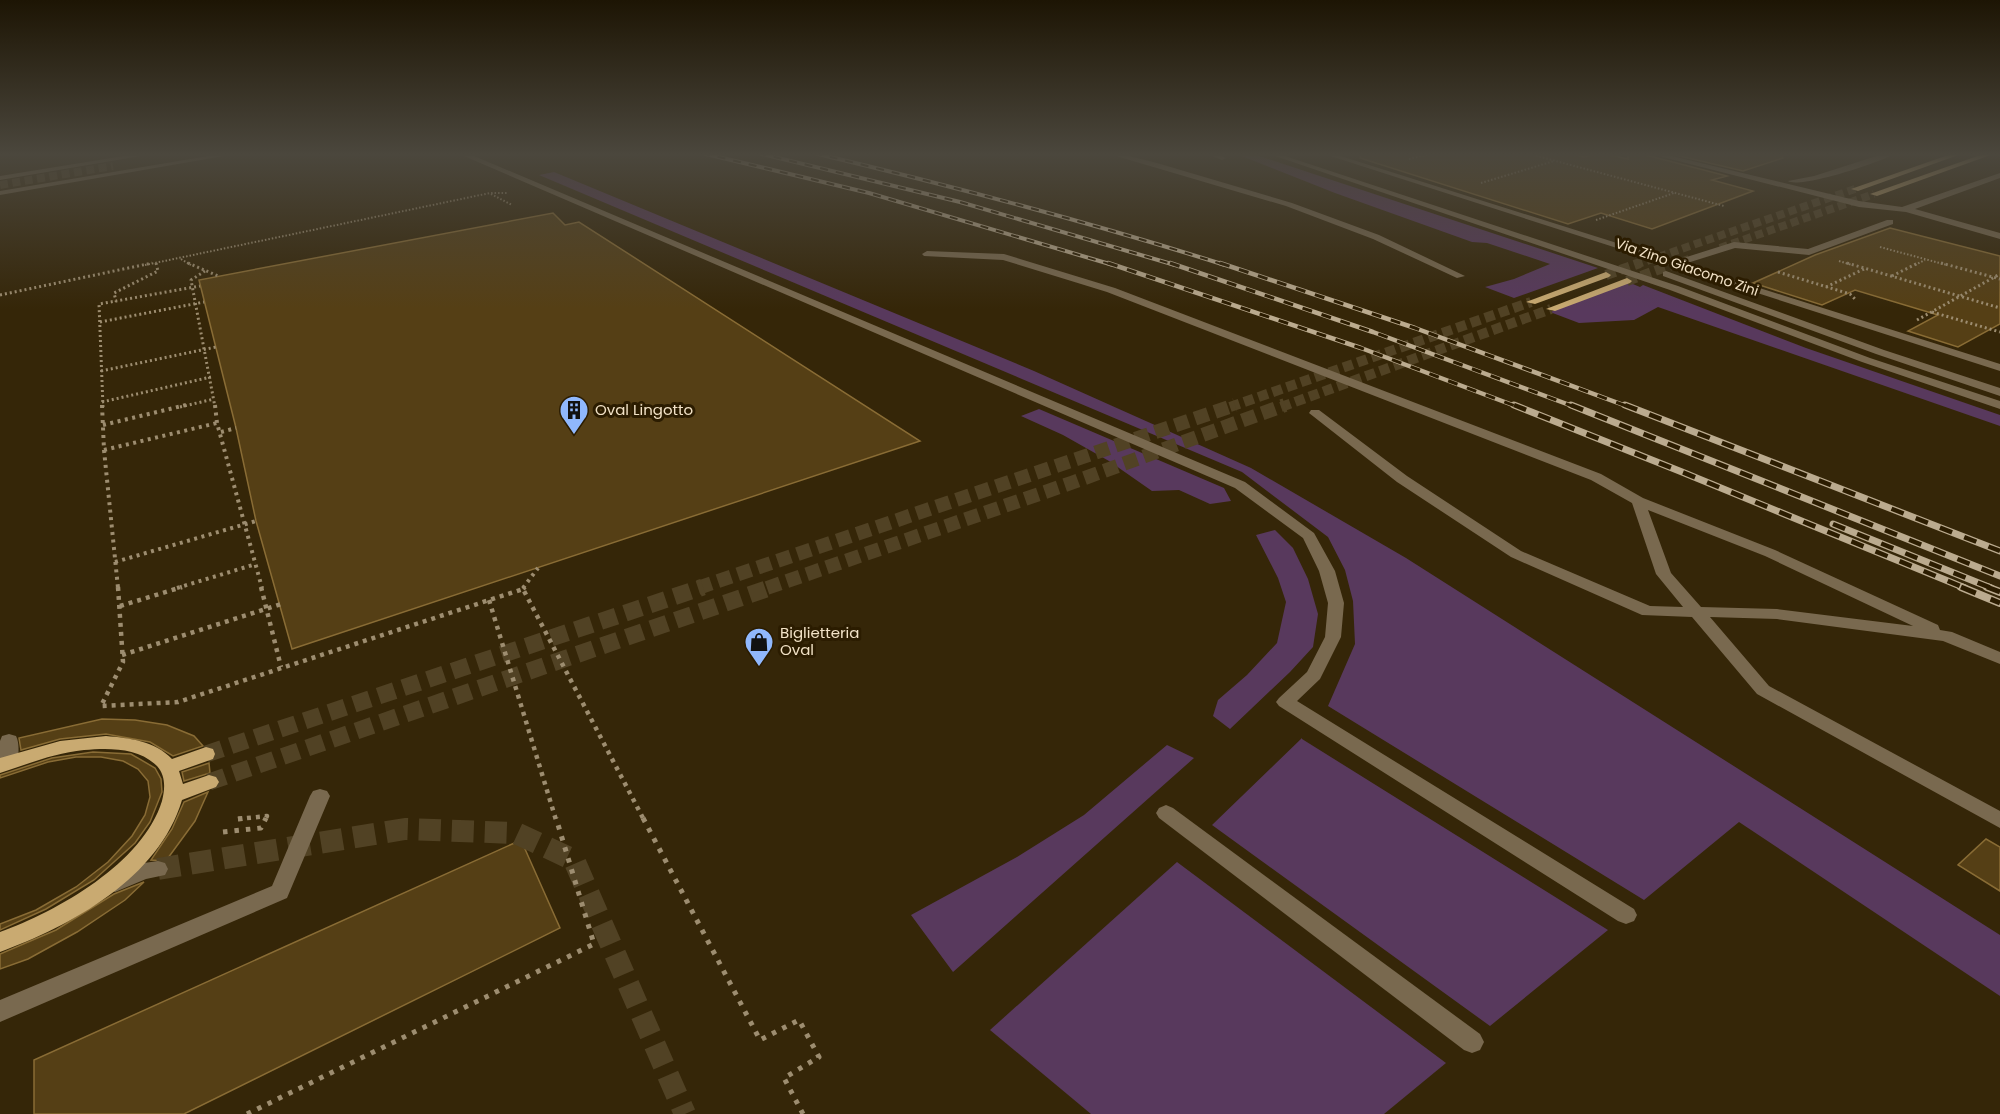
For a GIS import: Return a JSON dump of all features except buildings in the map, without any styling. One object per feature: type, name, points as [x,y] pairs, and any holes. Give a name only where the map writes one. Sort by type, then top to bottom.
[{"type":"main road","points":[[1531,302],[1606,275]]},
{"type":"main road","points":[[1551,309],[1627,281]]},
{"type":"main road","points":[[0,942],[55,918],[101,889],[137,858],[161,827],[174,795],[174,781],[169,766],[155,754],[135,746],[109,742],[78,744],[4,764]]},
{"type":"main road","points":[[169,766],[206,754]]},
{"type":"main road","points":[[174,795],[209,782]]},
{"type":"street","points":[[583,205],[1240,485],[1309,536],[1327,571],[1336,603],[1333,637],[1314,675],[1285,702],[1626,915]]},
{"type":"street","points":[[1287,205],[1406,249],[1460,276]]},
{"type":"street","name":"Via Zino Giacomo Zini","points":[[1426,205],[1674,288],[2000,405]]},
{"type":"street","name":"Via Zino Giacomo Zini","points":[[1454,205],[1690,282],[1880,352],[2000,392]]},
{"type":"street","points":[[1489,205],[2000,368]]},
{"type":"street","points":[[1862,205],[1905,210],[1919,205]]},
{"type":"street","points":[[1885,205],[2000,236]]},
{"type":"street","points":[[1675,264],[1734,245],[1809,252],[1890,222]]},
{"type":"street","points":[[927,254],[1004,257],[1111,290],[1596,477],[1638,501],[1770,553],[1946,636],[2000,658]]},
{"type":"street","name":"Via Zino Giacomo Zini","points":[[1834,347],[1856,364],[2000,413]]},
{"type":"street","points":[[1315,413],[1402,480],[1516,554],[1648,610],[1778,614],[1946,636]]},
{"type":"street","points":[[1638,501],[1664,574],[1763,690],[2000,820]]},
{"type":"street","points":[[4,764],[9,741]]},
{"type":"street","points":[[0,1011],[280,892],[320,796]]},
{"type":"street","points":[[1166,813],[1472,1042]]},
{"type":"street","points":[[101,889],[144,871],[158,868]]},
{"type":"path","points":[[0,295],[433,205]]},
{"type":"path","points":[[1593,221],[1640,205]]},
{"type":"path","points":[[1847,238],[2000,279]]},
{"type":"path","points":[[1809,252],[2000,308]]},
{"type":"path","points":[[180,258],[218,276]]},
{"type":"path","points":[[1891,276],[1926,259]]},
{"type":"path","points":[[116,301],[114,293],[158,271],[156,263]]},
{"type":"path","points":[[1826,287],[1865,269]]},
{"type":"path","points":[[205,271],[191,280],[194,304],[211,377],[217,423],[246,524],[281,667]]},
{"type":"path","points":[[1915,321],[2000,274]]},
{"type":"path","points":[[200,286],[99,304],[104,450],[120,606],[123,662],[101,706],[178,702],[523,589],[538,568]]},
{"type":"path","points":[[100,322],[204,302]]},
{"type":"path","points":[[1932,312],[2000,332]]},
{"type":"path","points":[[101,371],[216,347]]},
{"type":"path","points":[[102,402],[211,377]]},
{"type":"path","points":[[103,425],[214,399]]},
{"type":"path","points":[[104,450],[217,423]]},
{"type":"path","points":[[221,432],[236,428]]},
{"type":"path","points":[[115,562],[256,521]]},
{"type":"path","points":[[120,606],[256,564]]},
{"type":"path","points":[[523,589],[760,1040],[799,1020],[819,1057],[784,1078],[803,1114]]},
{"type":"path","points":[[247,1114],[594,944],[489,600]]},
{"type":"path","points":[[122,655],[281,604]]},
{"type":"path","points":[[223,832],[261,828],[267,816],[238,819]]},
{"type":"shaded area","points":[[610,205],[634,205],[1034,371],[1251,468],[1406,558],[2000,935],[2000,996],[1739,822],[1644,900],[1328,706],[1355,644],[1353,601],[1345,570],[1328,537],[1242,472]]},
{"type":"shaded area","points":[[1369,205],[1407,205],[1598,268],[1514,298],[1485,287],[1514,279],[1550,264],[1487,243],[1472,242]]},
{"type":"shaded area","points":[[1628,282],[1640,287],[1643,285],[1806,348],[2000,415],[2000,426],[1658,307],[1634,320],[1579,323],[1550,312]]},
{"type":"shaded area","points":[[1039,409],[1224,488],[1231,501],[1210,504],[1179,490],[1152,491],[1109,461],[1063,435],[1021,416]]},
{"type":"shaded area","points":[[1275,530],[1293,548],[1308,579],[1318,614],[1313,647],[1230,729],[1213,716],[1218,700],[1247,675],[1277,643],[1286,602],[1278,578],[1256,535]]},
{"type":"shaded area","points":[[1302,738],[1608,930],[1490,1026],[1212,825]]},
{"type":"shaded area","points":[[1167,745],[1194,758],[953,972],[911,915],[1017,857],[1084,815]]},
{"type":"shaded area","points":[[1177,862],[1446,1063],[1384,1114],[1091,1114],[990,1030]]},
{"type":"tunnel","points":[[1635,265],[1809,205]]},
{"type":"tunnel","points":[[1720,248],[1843,205]]},
{"type":"tunnel","points":[[1673,265],[1689,259]]},
{"type":"tunnel","points":[[1606,275],[1640,263]]},
{"type":"tunnel","points":[[1627,281],[1677,263]]},
{"type":"tunnel","points":[[1230,407],[1531,302]]},
{"type":"tunnel","points":[[1281,407],[1551,309]]},
{"type":"tunnel","points":[[698,588],[1235,405]]},
{"type":"tunnel","points":[[767,588],[1071,483],[1285,405]]},
{"type":"tunnel","points":[[206,754],[703,587]]},
{"type":"tunnel","points":[[209,782],[772,587]]},
{"type":"tunnel","points":[[158,869],[405,829],[516,833],[574,860],[685,1114]]},
{"type":"railway","points":[[910,205],[1113,265]]},
{"type":"railway","points":[[970,205],[1175,265]]},
{"type":"railway","points":[[1020,205],[1225,265]]},
{"type":"railway","points":[[1108,263],[1361,348],[1518,407]]},
{"type":"railway","points":[[1170,263],[1373,332],[1575,407]]},
{"type":"railway","points":[[1220,263],[1415,328],[1629,407]]},
{"type":"railway","points":[[1514,405],[1965,588]]},
{"type":"railway","points":[[1571,405],[2000,576]]},
{"type":"railway","points":[[1625,405],[2000,551]]},
{"type":"railway","points":[[1833,524],[1991,588]]},
{"type":"railway","points":[[1961,587],[2000,603]]},
{"type":"railway","points":[[1987,587],[2000,592]]},
{"type":"place","name":"Oval Lingotto","points":[[574,436]]},
{"type":"place","name":"Biglietteria Oval","points":[[759,668]]}]
